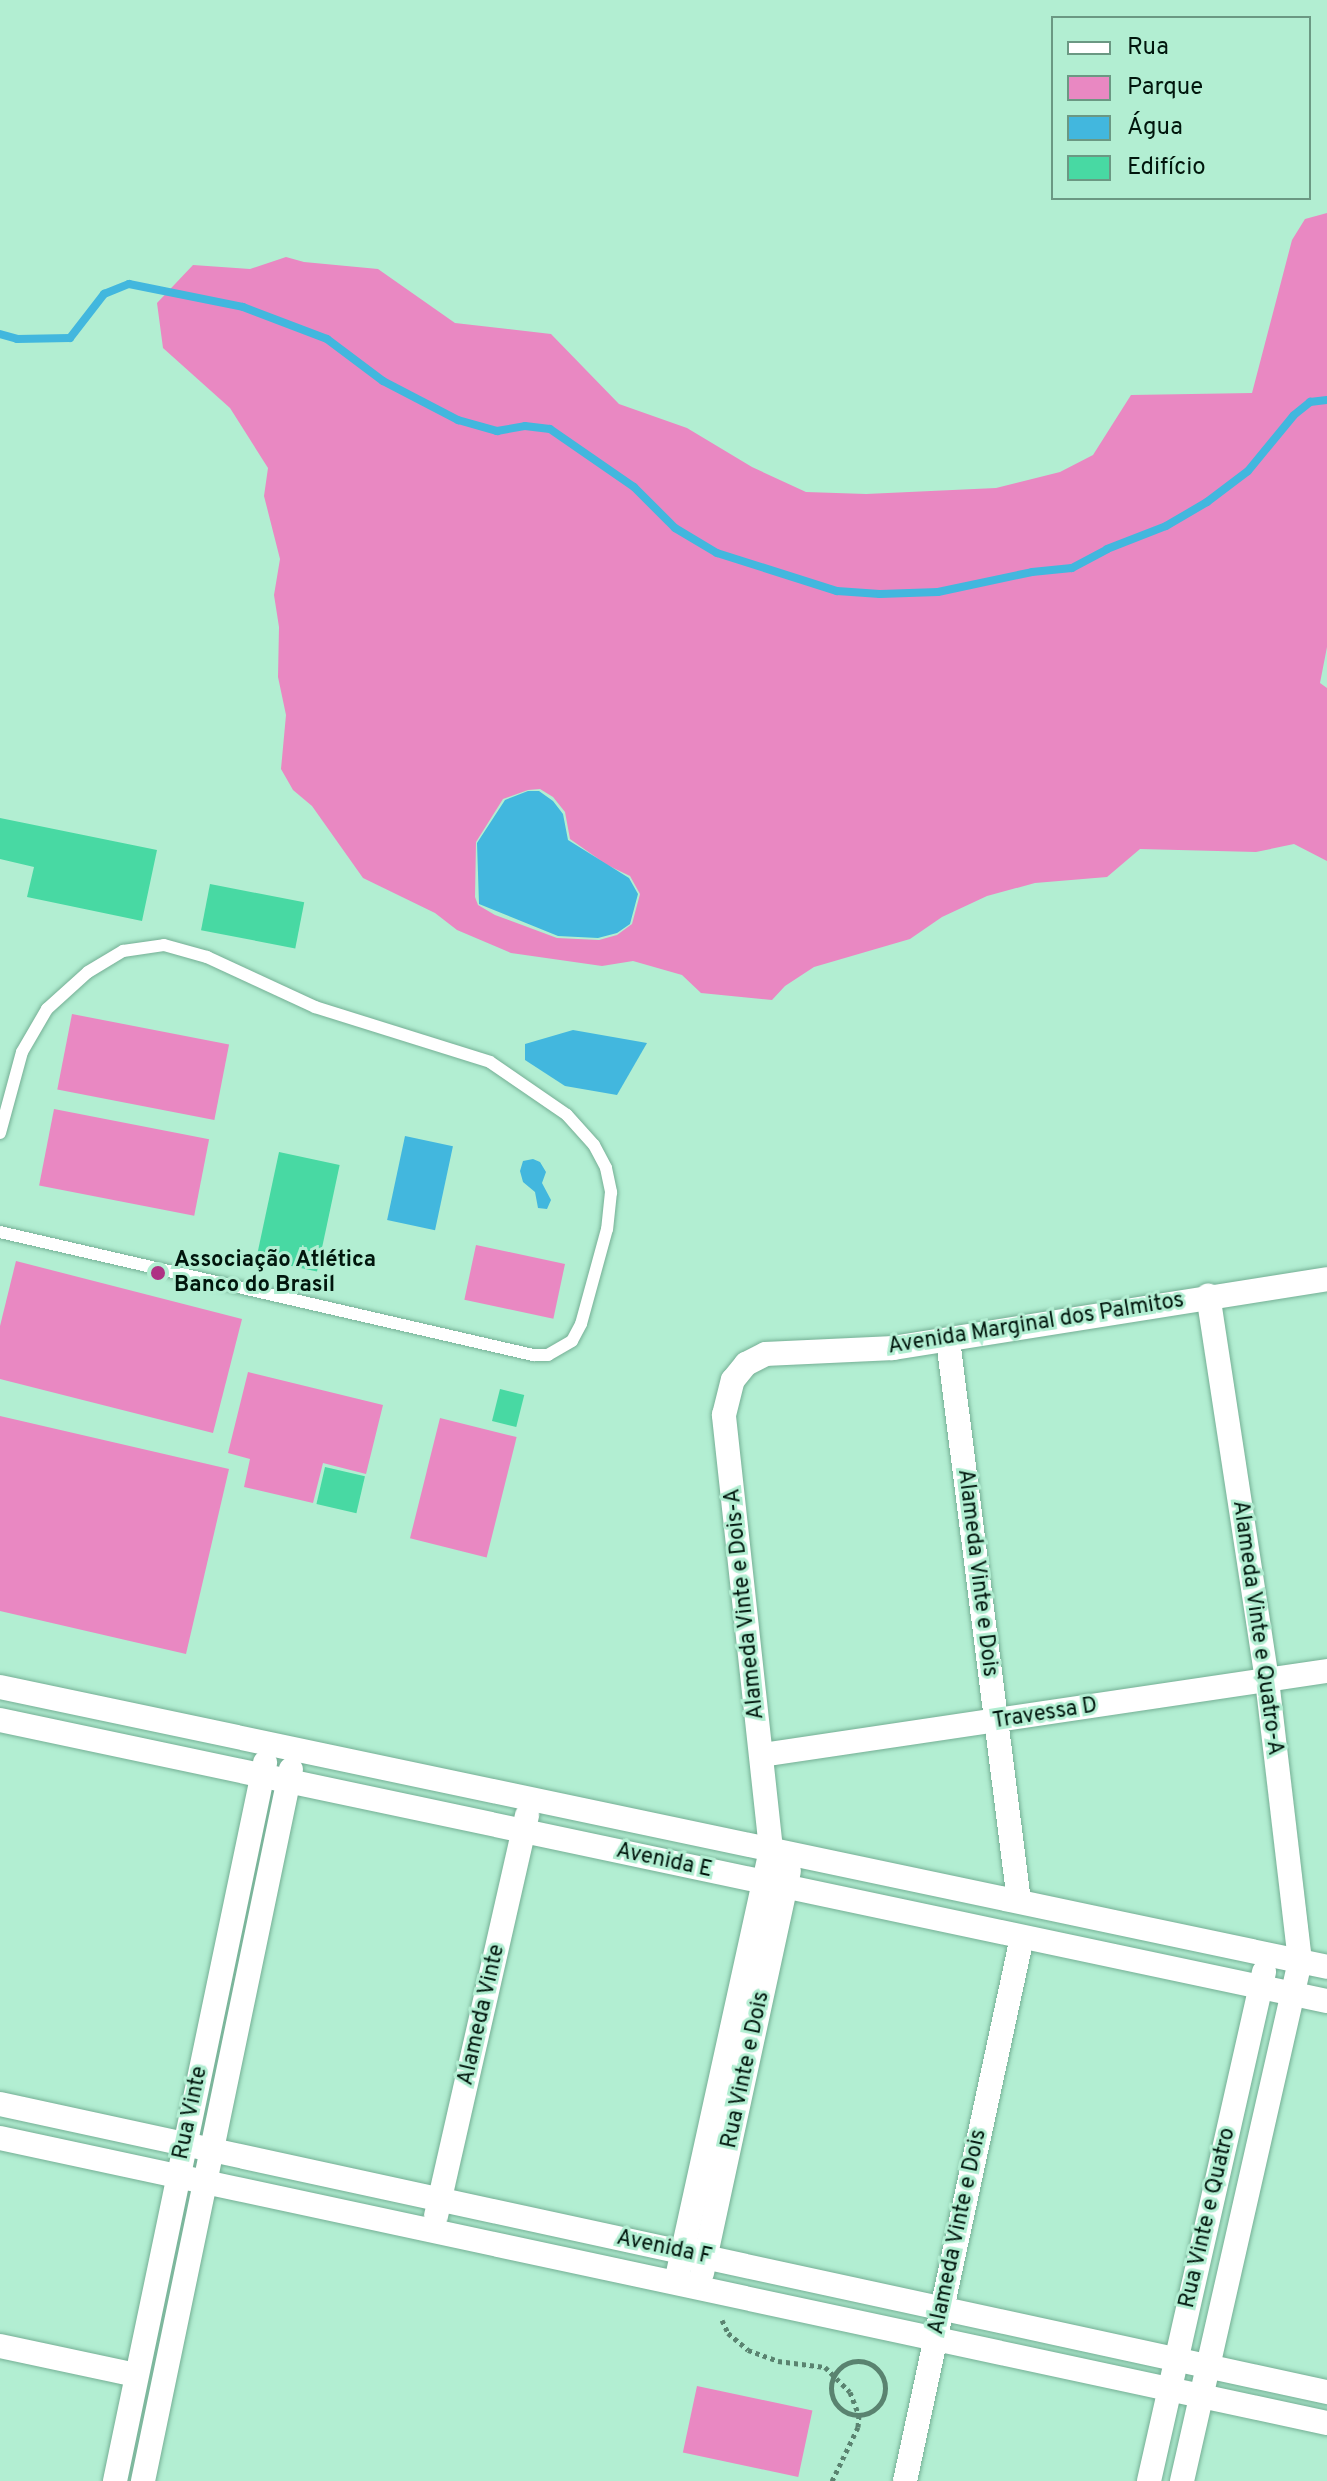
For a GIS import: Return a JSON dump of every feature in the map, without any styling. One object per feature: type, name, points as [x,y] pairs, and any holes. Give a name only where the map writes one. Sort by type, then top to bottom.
[{"type":"street","name":"Avenida Marginal dos Palmitos","points":[[746,1364],[766,1354],[869,1351],[1327,1279]]},
{"type":"street","name":"Alameda Vinte e Quatro-A","points":[[1208,1296],[1267,1680],[1300,1961]]},
{"type":"street","name":"Alameda Vinte e Dois","points":[[948,1340],[1019,1901]]},
{"type":"street","name":"Alameda Vinte e Dois-A","points":[[746,1364],[728,1388],[724,1415],[762,1755],[782,1852]]},
{"type":"street","name":"Travessa D","points":[[762,1755],[1327,1671]]},
{"type":"street","name":"Avenida E","points":[[0,1687],[1327,1967]]},
{"type":"street","name":"Avenida E","points":[[0,1720],[1327,2001]]},
{"type":"street","name":"Rua Vinte","points":[[115,2481],[269,1745]]},
{"type":"street","name":"Rua Vinte","points":[[143,2481],[295,1751]]},
{"type":"street","name":"Alameda Vinte","points":[[433,2230],[531,1799]]},
{"type":"street","name":"Rua Vinte e Dois","points":[[698,2286],[694,2255],[782,1852]]},
{"type":"street","name":"Alameda Vinte e Dois","points":[[905,2481],[1022,1937]]},
{"type":"street","name":"Rua Vinte e Quatro","points":[[1149,2481],[1267,1954]]},
{"type":"street","name":"Rua Vinte e Quatro","points":[[1182,2481],[1300,1961]]},
{"type":"street","name":"Avenida F","points":[[0,2104],[1327,2392]]},
{"type":"street","name":"Avenida F","points":[[0,2138],[1327,2423]]},
{"type":"street","points":[[0,2346],[136,2375]]},
{"type":"lane","points":[[0,1133],[22,1052],[47,1009],[88,972],[123,951],[164,945],[207,957],[315,1007],[490,1062],[542,1096],[585,1135],[606,1168],[611,1192],[607,1229],[581,1324],[572,1341],[548,1355],[533,1355],[0,1232]]},
{"type":"path","points":[[698,2286],[739,2344],[761,2357],[819,2365],[835,2374],[850,2392],[859,2415],[856,2435],[832,2481]]},
{"type":"path","points":[[859,2361],[872,2365],[882,2376],[885,2391],[881,2402],[873,2410],[859,2415],[846,2413],[834,2400],[831,2389],[835,2374],[845,2365],[859,2361]]},
{"type":"green space","points":[[1327,213],[1327,647],[1320,683],[1327,688],[1327,861],[1294,844],[1256,852],[1140,849],[1107,877],[1035,883],[987,896],[942,917],[910,939],[814,967],[785,986],[772,1000],[701,993],[682,975],[633,961],[602,966],[511,953],[457,930],[435,913],[363,878],[312,806],[293,790],[281,769],[286,715],[278,677],[279,627],[274,595],[280,559],[264,496],[268,468],[230,408],[163,348],[157,303],[193,265],[250,269],[286,257],[304,262],[378,269],[455,323],[551,334],[619,404],[687,428],[752,467],[806,492],[866,494],[996,488],[1060,472],[1093,455],[1131,395],[1252,393],[1292,240],[1305,219]],"holes":[[[540,789],[553,797],[565,812],[570,839],[607,865],[630,876],[640,894],[632,924],[617,935],[599,940],[557,938],[495,915],[478,905],[475,897],[476,842],[503,799]]]},
{"type":"green space","points":[[72,1014],[229,1045],[214,1120],[57,1090]]},
{"type":"green space","points":[[54,1109],[209,1139],[194,1216],[39,1186]]},
{"type":"green space","points":[[476,1245],[565,1264],[553,1319],[464,1300]]},
{"type":"green space","points":[[16,1261],[242,1319],[213,1433],[0,1379],[0,1326]]},
{"type":"green space","points":[[248,1372],[383,1405],[366,1474],[323,1463],[313,1503],[244,1487],[250,1459],[228,1453]]},
{"type":"green space","points":[[0,1416],[229,1469],[186,1654],[0,1611]]},
{"type":"green space","points":[[440,1418],[517,1437],[487,1557],[410,1538]]},
{"type":"green space","points":[[697,2386],[812,2411],[798,2477],[683,2453]]},
{"type":"water","points":[[528,791],[539,791],[553,801],[563,814],[568,840],[629,878],[638,894],[630,924],[617,933],[598,938],[558,936],[479,904],[477,843],[505,800]]},
{"type":"water","points":[[573,1030],[647,1043],[617,1095],[565,1086],[525,1060],[525,1044]]},
{"type":"water","points":[[405,1136],[453,1146],[435,1230],[387,1220]]},
{"type":"water","points":[[533,1159],[540,1162],[546,1172],[542,1183],[551,1200],[547,1209],[538,1208],[535,1192],[523,1182],[520,1171],[523,1161]]},
{"type":"building","points":[[0,818],[157,850],[142,921],[27,897],[34,867],[0,859]]},
{"type":"building","points":[[210,884],[304,902],[295,948],[201,930]]},
{"type":"building","points":[[279,1152],[340,1165],[317,1272],[256,1259]]},
{"type":"building","points":[[500,1389],[524,1395],[516,1427],[492,1421]]},
{"type":"building","points":[[325,1467],[365,1476],[356,1513],[316,1504]]},
{"type":"waterway","points":[[0,334],[17,339],[70,338],[104,294],[129,284],[243,307],[327,339],[383,381],[458,420],[497,431],[525,426],[550,429],[634,487],[675,528],[717,553],[837,591],[880,594],[938,592],[1032,572],[1072,568],[1107,549],[1166,526],[1207,502],[1248,471],[1294,415],[1310,402],[1327,400]]},
{"type":"place","name":"Associação Atlética Banco do Brasil","points":[[158,1273]]}]
